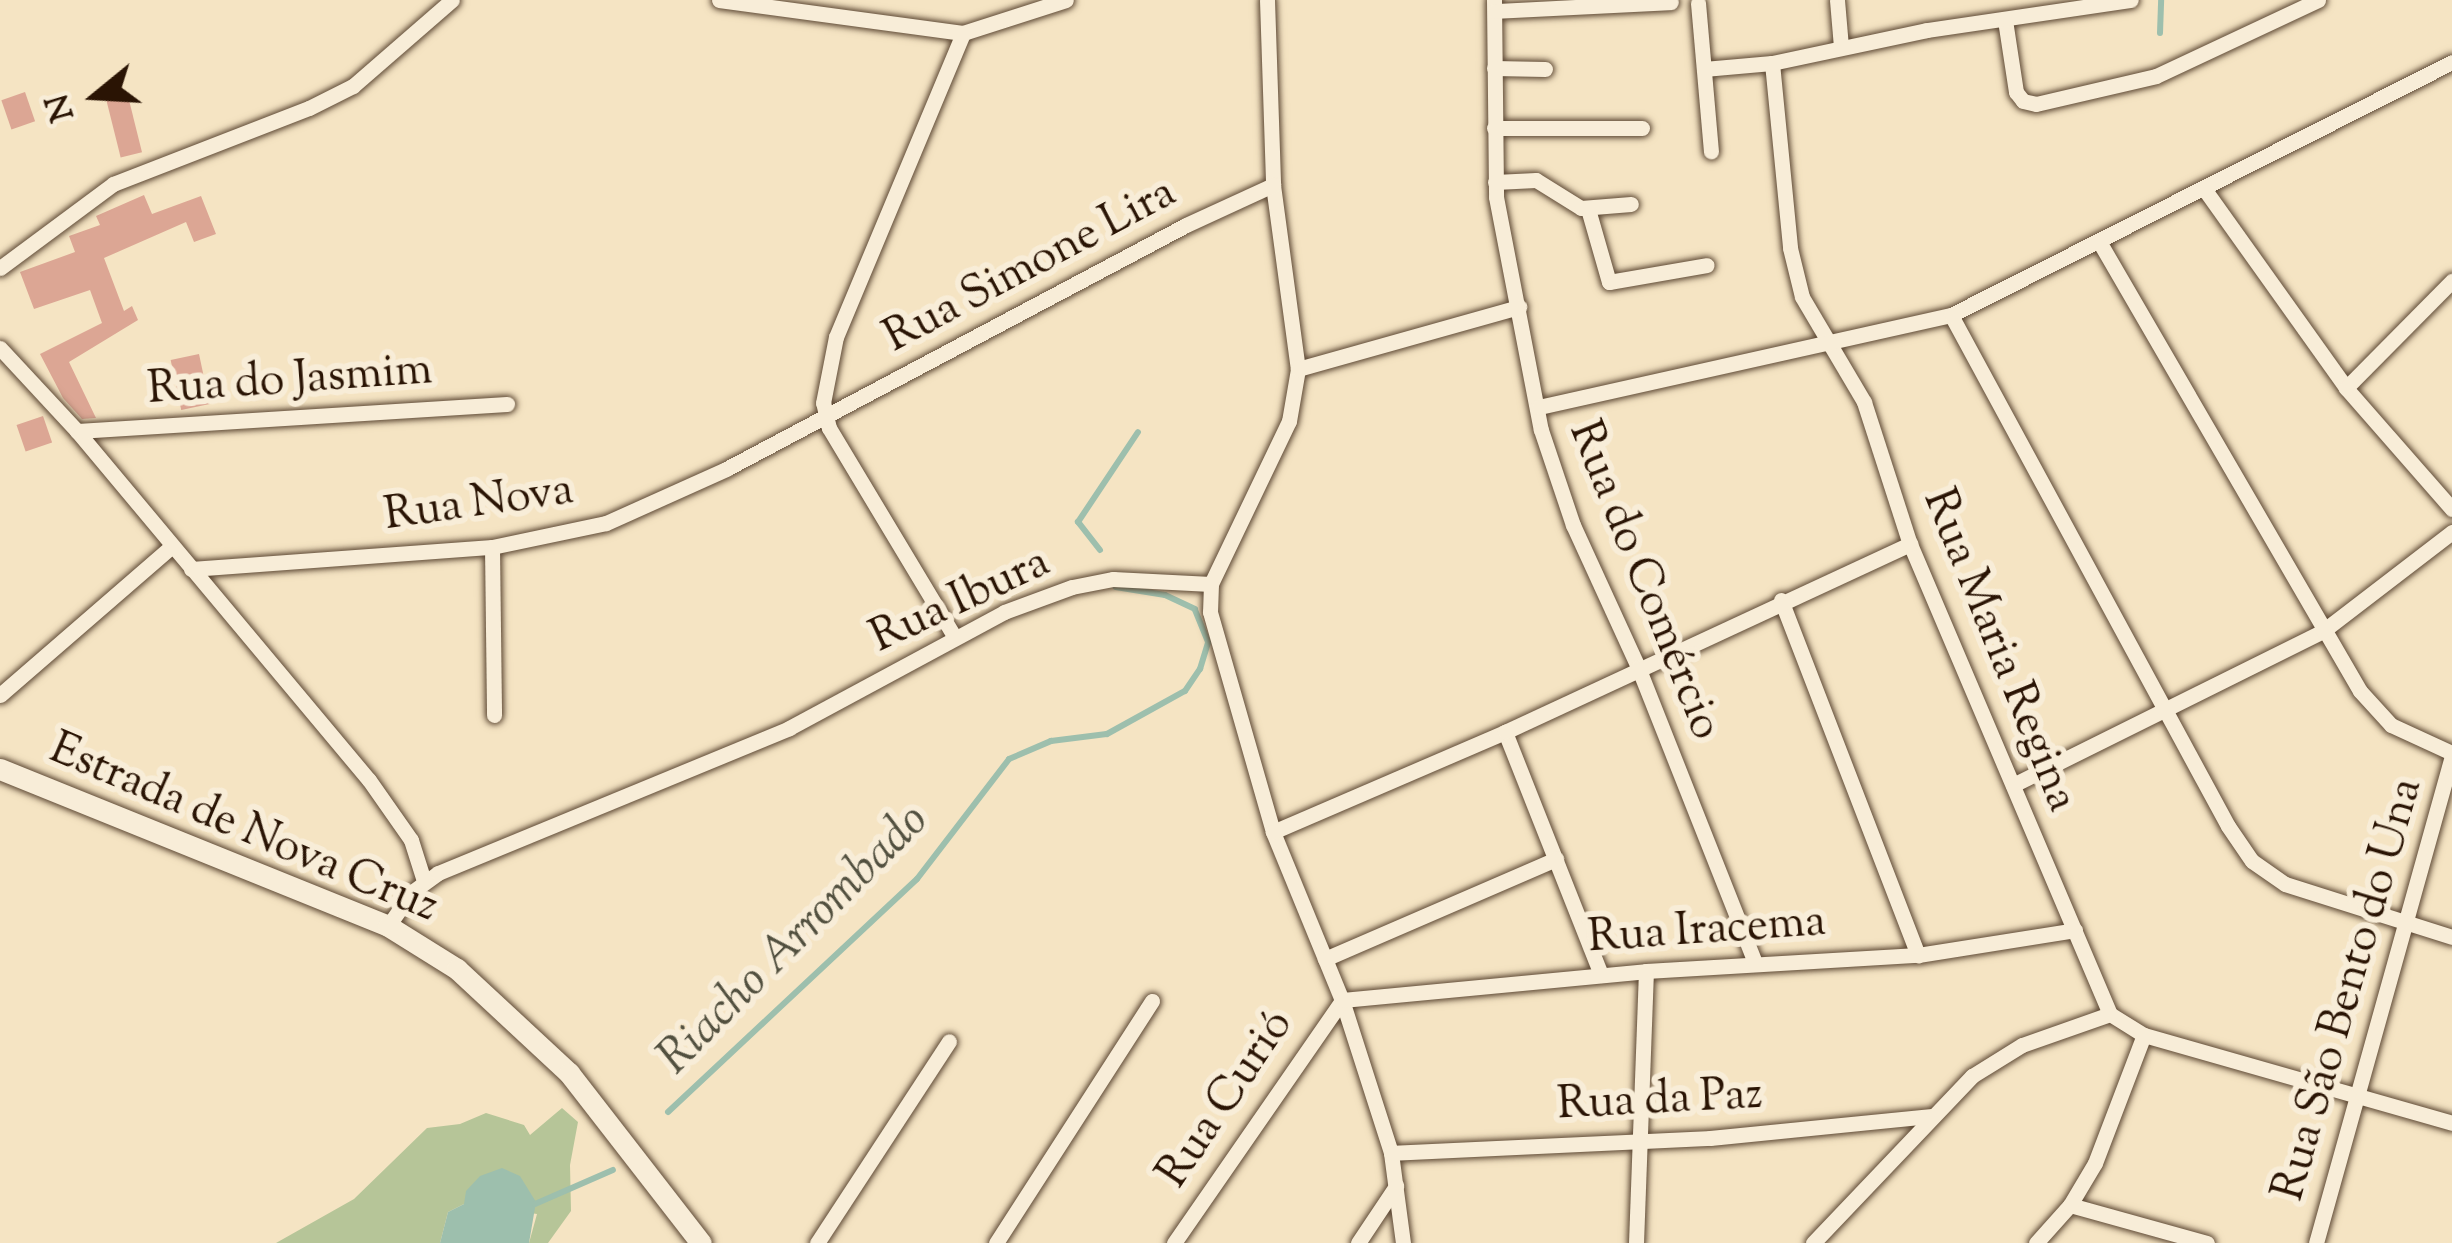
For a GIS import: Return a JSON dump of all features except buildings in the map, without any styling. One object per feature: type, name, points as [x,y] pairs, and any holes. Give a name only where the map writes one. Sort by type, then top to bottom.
[{"type":"main road","name":"Estrada de Nova Cruz","points":[[0,769],[388,926],[458,969],[526,1028],[699,1242]]},
{"type":"street","points":[[0,268],[113,184],[353,86],[452,0]]},
{"type":"street","points":[[721,0],[963,33],[1066,0]]},
{"type":"street","points":[[1267,0],[1273,185],[1298,369],[1275,460],[1211,584],[1210,612],[1273,832],[1342,1000],[1390,1153],[1403,1243]]},
{"type":"street","points":[[1837,0],[1841,46]]},
{"type":"street","points":[[1704,69],[1772,63],[1841,46],[2132,0]]},
{"type":"street","points":[[2005,20],[2016,92],[2036,104],[2156,76],[2286,6],[2318,0]]},
{"type":"street","points":[[1495,6],[1671,2]]},
{"type":"street","points":[[1698,3],[1711,151]]},
{"type":"street","name":"Rua do Comércio","points":[[1495,6],[1495,182],[1558,484],[1638,667],[1755,963]]},
{"type":"street","points":[[954,636],[824,415],[825,377],[836,337],[963,33]]},
{"type":"street","points":[[1539,407],[1951,314],[2452,62]]},
{"type":"street","name":"Rua Maria Regina","points":[[1772,63],[1795,274],[1805,308],[1864,402],[1910,544],[2110,1014]]},
{"type":"street","points":[[1495,68],[1545,69]]},
{"type":"street","points":[[1494,128],[1642,128]]},
{"type":"street","points":[[1495,182],[1536,180],[1588,209],[1631,204]]},
{"type":"street","name":"Rua Simone Lira","points":[[824,415],[1273,185]]},
{"type":"street","points":[[2205,190],[2346,388],[2452,509]]},
{"type":"street","points":[[1588,209],[1609,282],[1707,265]]},
{"type":"street","points":[[2100,243],[2323,632],[2382,717],[2412,737],[2452,754]]},
{"type":"street","points":[[2346,388],[2452,281]]},
{"type":"street","points":[[1298,369],[1519,307]]},
{"type":"street","points":[[1951,314],[2228,826],[2264,872],[2297,889],[2452,937]]},
{"type":"street","points":[[0,348],[77,431],[394,811],[424,880]]},
{"type":"street","name":"Rua do Jasmim","points":[[77,431],[507,404]]},
{"type":"street","name":"Rua Nova","points":[[191,569],[492,547],[606,523],[726,470],[824,415]]},
{"type":"street","points":[[2013,785],[2323,632],[2452,532]]},
{"type":"street","points":[[1273,832],[1505,732],[1910,544]]},
{"type":"street","points":[[0,695],[171,547]]},
{"type":"street","points":[[492,547],[494,716]]},
{"type":"street","name":"Rua Ibura","points":[[388,926],[424,880],[789,728],[954,636],[1046,595],[1096,581],[1133,578],[1211,584]]},
{"type":"street","points":[[1781,600],[1918,955]]},
{"type":"street","points":[[1505,732],[1601,975]]},
{"type":"street","name":"Rua São Bento do Una","points":[[2316,1243],[2452,754]]},
{"type":"street","points":[[1325,958],[1556,859]]},
{"type":"street","name":"Rua Iracema","points":[[1342,1000],[1646,971],[1918,955],[2075,930]]},
{"type":"street","points":[[1636,1243],[1646,971]]},
{"type":"street","name":"Rua Curió","points":[[1174,1243],[1342,1000]]},
{"type":"street","points":[[996,1243],[1152,1001]]},
{"type":"street","points":[[1813,1243],[1932,1116],[1999,1057],[2110,1014],[2144,1035],[2452,1123]]},
{"type":"street","points":[[2036,1243],[2070,1205],[2104,1144],[2144,1035]]},
{"type":"street","points":[[817,1243],[950,1041]]},
{"type":"street","name":"Rua da Paz","points":[[1390,1153],[1780,1133],[1932,1116]]},
{"type":"street","points":[[1358,1243],[1396,1186]]},
{"type":"street","points":[[2070,1205],[2207,1243]]},
{"type":"shaded area","points":[[562,1108],[578,1122],[570,1165],[571,1211],[548,1243],[529,1243],[537,1214],[464,1204],[448,1212],[440,1243],[276,1243],[354,1199],[427,1128],[460,1124],[486,1113],[524,1125],[530,1135]]},
{"type":"shaded area","points":[[502,1168],[520,1176],[536,1202],[529,1243],[440,1243],[448,1212],[464,1204],[466,1191],[480,1176]]},
{"type":"waterway","points":[[2160,33],[2161,0]]},
{"type":"waterway","name":"Riacho Arrombado","points":[[1100,550],[1078,522],[1138,432]]},
{"type":"waterway","name":"Riacho Arrombado","points":[[668,1112],[917,879],[1009,759],[1051,741],[1107,734],[1185,691],[1200,669],[1208,642],[1195,609],[1165,595],[1116,587]]},
{"type":"waterway","name":"Riacho Arrombado","points":[[535,1204],[613,1170]]}]
